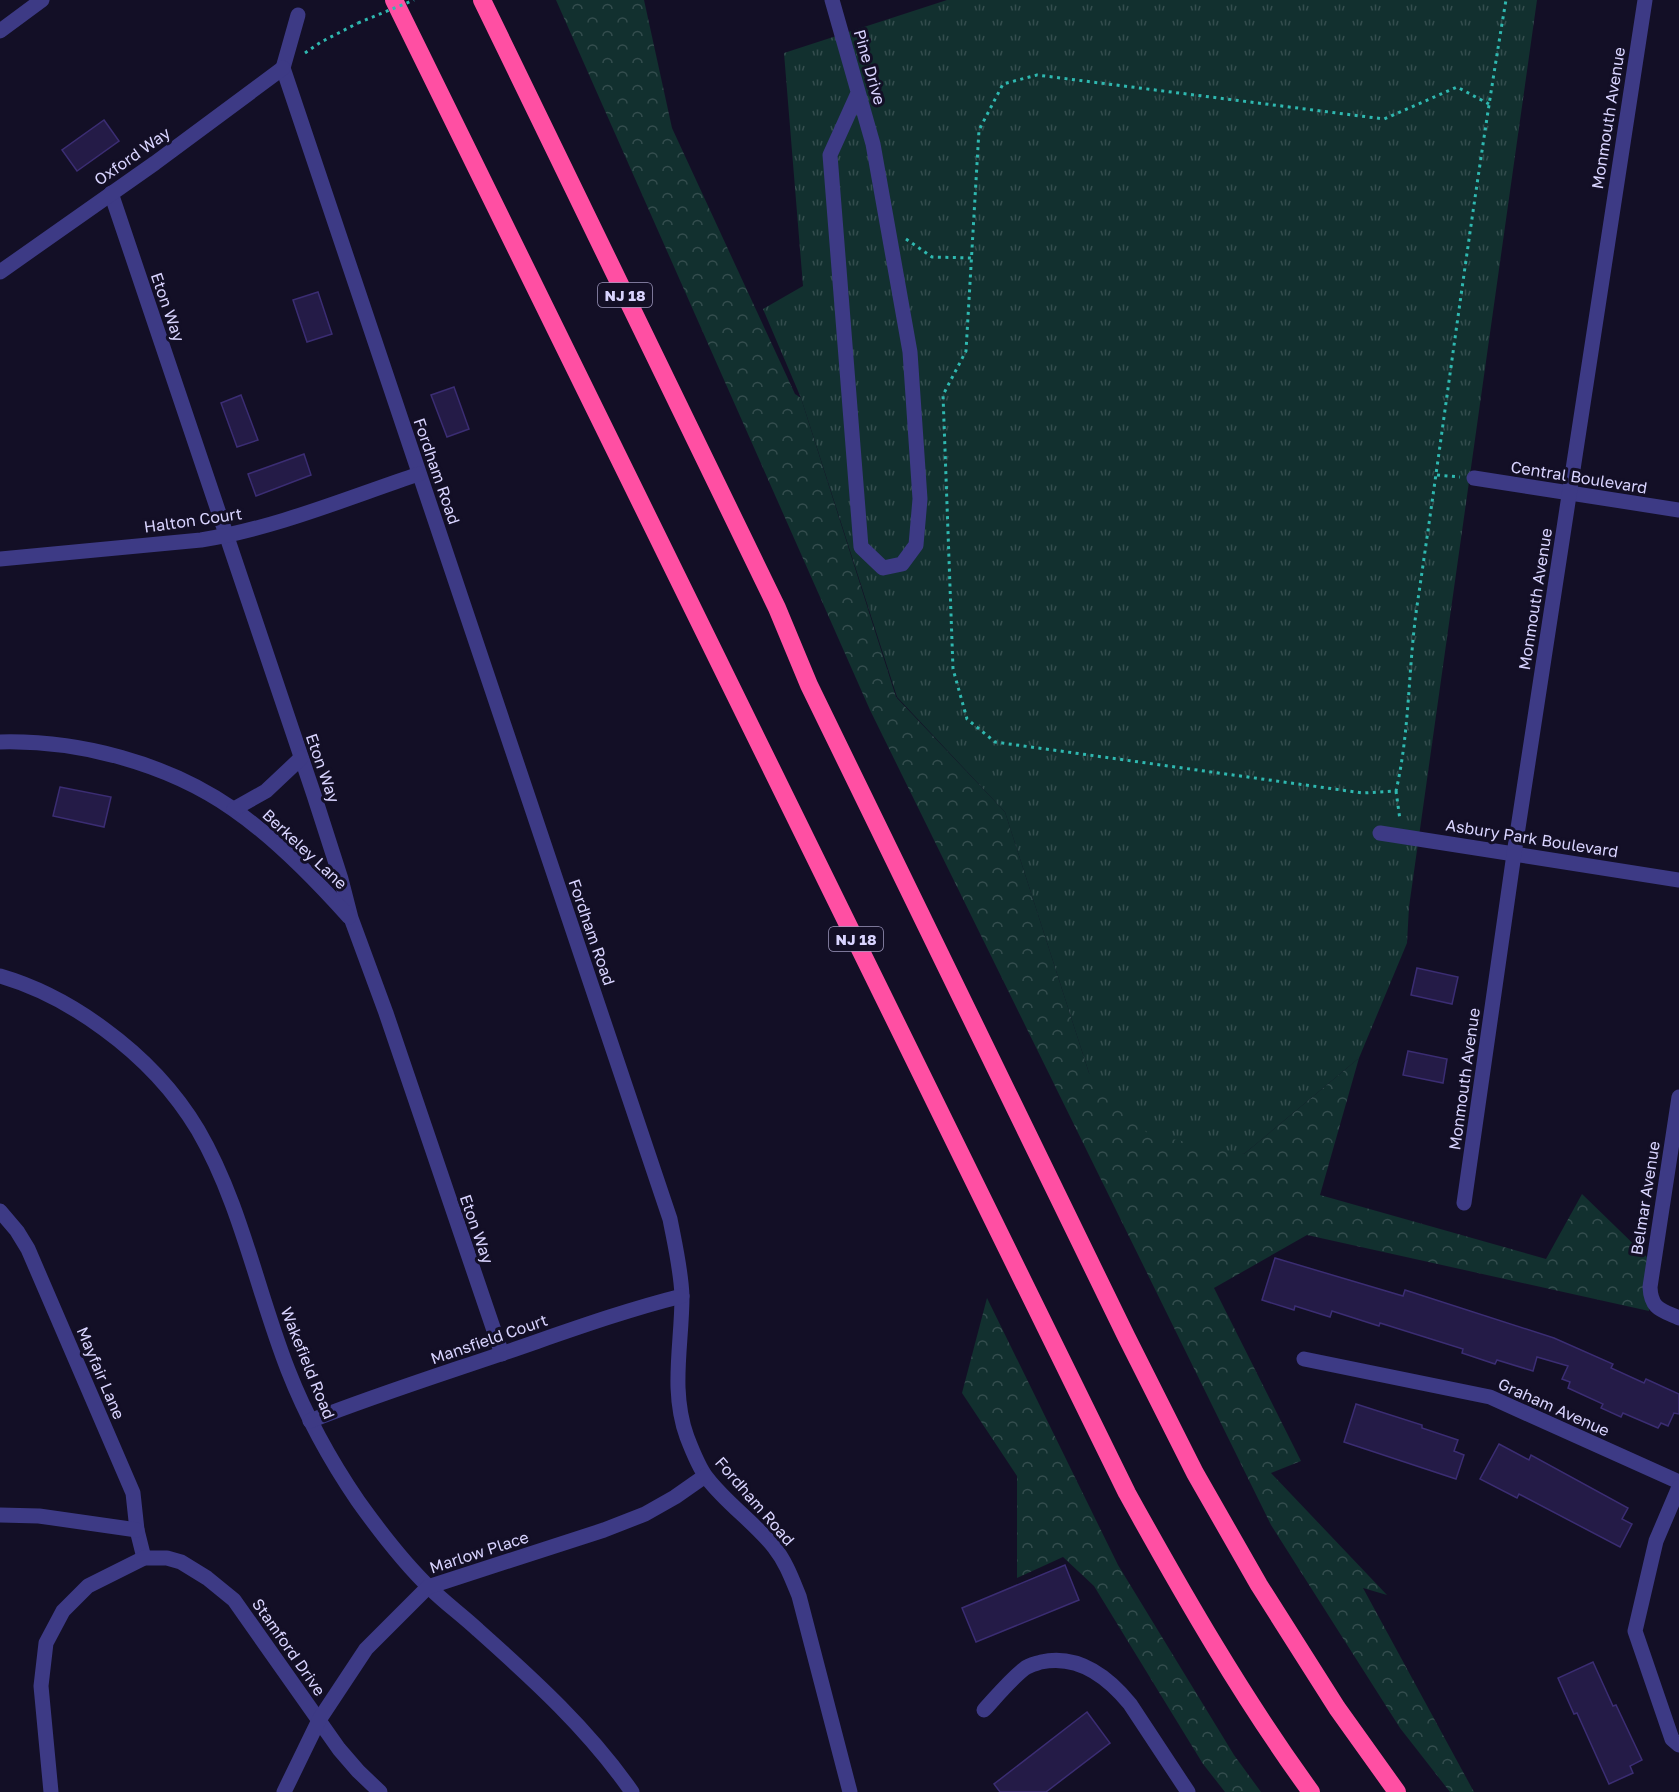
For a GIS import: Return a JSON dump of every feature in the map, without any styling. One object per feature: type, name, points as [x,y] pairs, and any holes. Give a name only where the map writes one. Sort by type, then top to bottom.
[{"type":"highway","name":"NJ 18","points":[[394,0],[1127,1493],[1235,1679],[1311,1792]]},
{"type":"highway","name":"NJ 18","points":[[482,0],[777,608],[814,695],[1195,1473],[1259,1585],[1336,1708],[1397,1792]]},
{"type":"street","points":[[0,31],[42,0]]},
{"type":"street","name":"Pine Drive","points":[[832,0],[873,144],[910,352],[920,499],[915,545],[902,564],[883,568],[861,548],[830,156],[858,93]]},
{"type":"street","name":"Monmouth Avenue","points":[[1464,1203],[1514,854],[1645,0]]},
{"type":"street","points":[[283,68],[298,15]]},
{"type":"street","name":"Oxford Way","points":[[0,272],[283,68]]},
{"type":"street","name":"Fordham Road","points":[[283,68],[670,1220],[678,1257],[682,1296],[676,1372],[677,1391],[687,1436],[705,1476],[775,1548],[790,1573],[799,1596],[850,1792]]},
{"type":"street","name":"Eton Way","points":[[111,193],[338,869],[351,918],[386,1013],[502,1354]]},
{"type":"street","name":"Halton Court","points":[[0,559],[226,536],[419,474]]},
{"type":"street","name":"Central Boulevard","points":[[1474,478],[1679,510]]},
{"type":"street","name":"Berkeley Lane","points":[[0,742],[47,744],[98,751],[138,762],[192,786],[234,809],[263,832],[351,918]]},
{"type":"street","name":"Berkeley Lane","points":[[234,809],[266,791],[301,758]]},
{"type":"street","name":"Asbury Park Boulevard","points":[[1380,832],[1679,880]]},
{"type":"street","name":"Wakefield Road","points":[[0,976],[53,996],[100,1026],[127,1046],[151,1069],[186,1113],[212,1156],[229,1197],[286,1367],[329,1457],[359,1503],[429,1587],[547,1692],[591,1738],[632,1792]]},
{"type":"street","name":"Belmar Avenue","points":[[1679,1097],[1650,1287],[1650,1300],[1653,1304],[1679,1318]]},
{"type":"street","name":"Mayfair Lane","points":[[0,1211],[17,1231],[28,1249],[135,1498],[137,1530],[144,1558]]},
{"type":"street","name":"Mansfield Court","points":[[310,1421],[650,1304],[682,1296]]},
{"type":"street","name":"Graham Avenue","points":[[1304,1359],[1490,1397],[1679,1482]]},
{"type":"street","name":"Marlow Place","points":[[284,1792],[319,1720],[366,1649],[429,1587],[604,1530],[645,1514],[705,1476]]},
{"type":"street","points":[[1679,1487],[1656,1541],[1635,1630],[1672,1739],[1679,1745]]},
{"type":"street","points":[[0,1515],[39,1516],[137,1530]]},
{"type":"street","points":[[51,1792],[41,1686],[46,1643],[63,1611],[88,1586],[144,1558]]},
{"type":"street","name":"Stamford Drive","points":[[144,1558],[167,1558],[181,1562],[207,1578],[234,1600],[345,1756],[381,1792]]},
{"type":"street","points":[[984,1710],[1025,1668],[1049,1661],[1077,1663],[1099,1674],[1120,1692],[1188,1792]]},
{"type":"path","points":[[283,68],[321,42],[358,23],[414,0]]},
{"type":"path","points":[[1402,836],[1396,791],[1403,758],[1415,617],[1506,0]]},
{"type":"path","points":[[1396,791],[1364,793],[995,742],[967,719],[953,669],[943,395],[966,351],[979,130],[1003,84],[1037,75],[1384,119],[1457,87],[1489,104]]},
{"type":"path","points":[[888,226],[932,256],[971,258]]},
{"type":"path","points":[[1437,475],[1474,478]]},
{"type":"green space","points":[[556,0],[644,0],[672,128],[795,394],[801,398],[896,697],[1005,812],[1089,1073],[1244,1154],[1359,1058],[1320,1195],[1546,1259],[1582,1194],[1651,1261],[1649,1311],[1307,1235],[1214,1288],[1301,1461],[1271,1473],[1387,1595],[1363,1588],[1474,1792],[1450,1792],[1400,1728],[1271,1525],[870,710]]},
{"type":"green space","points":[[947,0],[1537,0],[1409,907],[1407,943],[1359,1058],[1244,1154],[1148,1134],[1089,1073],[1005,812],[897,697],[801,398],[763,309],[803,286],[784,53]]},
{"type":"green space","points":[[987,1298],[1118,1565],[1234,1755],[1261,1792],[1225,1792],[1203,1764],[1094,1586],[1063,1557],[1017,1578],[1017,1476],[962,1393]]},
{"type":"building","points":[[104,120],[119,141],[77,171],[62,150]]},
{"type":"building","points":[[318,292],[332,334],[307,342],[293,300]]},
{"type":"building","points":[[454,387],[469,429],[447,437],[431,395]]},
{"type":"building","points":[[241,395],[258,440],[237,447],[221,403]]},
{"type":"building","points":[[304,454],[311,475],[256,496],[248,474]]},
{"type":"building","points":[[60,787],[111,797],[104,827],[53,816]]},
{"type":"building","points":[[1417,968],[1458,977],[1452,1004],[1411,995]]},
{"type":"building","points":[[1408,1051],[1447,1059],[1443,1083],[1403,1075]]},
{"type":"building","points":[[1275,1258],[1403,1296],[1405,1290],[1554,1338],[1613,1364],[1611,1368],[1644,1383],[1646,1379],[1679,1394],[1679,1414],[1674,1413],[1668,1426],[1661,1423],[1658,1428],[1623,1413],[1621,1417],[1601,1408],[1603,1404],[1568,1388],[1570,1382],[1562,1379],[1568,1366],[1537,1357],[1533,1371],[1497,1360],[1495,1364],[1462,1353],[1463,1349],[1380,1323],[1379,1326],[1332,1311],[1330,1317],[1295,1306],[1294,1310],[1262,1300]]},
{"type":"building","points":[[1356,1404],[1422,1425],[1422,1428],[1458,1440],[1454,1451],[1464,1455],[1456,1479],[1344,1442]]},
{"type":"building","points":[[1499,1444],[1529,1460],[1531,1455],[1628,1508],[1622,1519],[1632,1524],[1620,1547],[1519,1494],[1517,1498],[1480,1479]]},
{"type":"building","points":[[1065,1565],[1079,1600],[976,1642],[962,1608]]},
{"type":"building","points":[[1593,1662],[1642,1760],[1630,1766],[1633,1773],[1609,1784],[1577,1713],[1574,1714],[1558,1678]]},
{"type":"building","points":[[1087,1712],[1110,1743],[1046,1792],[1000,1792],[994,1784]]}]
